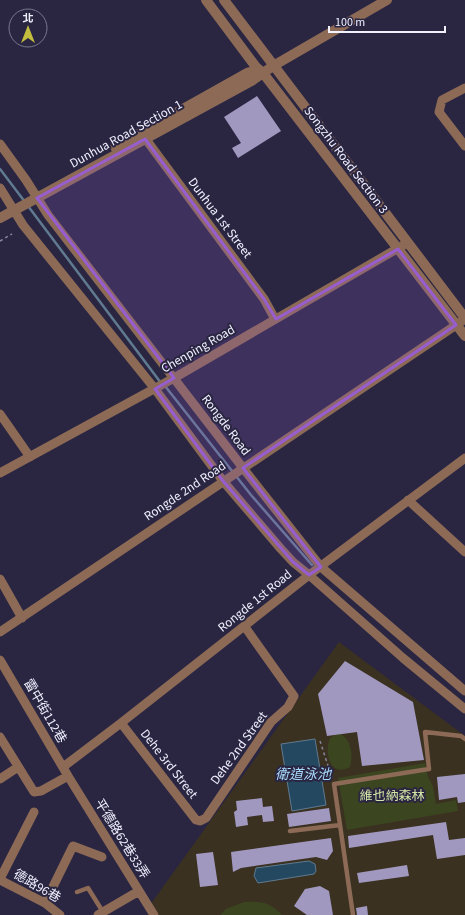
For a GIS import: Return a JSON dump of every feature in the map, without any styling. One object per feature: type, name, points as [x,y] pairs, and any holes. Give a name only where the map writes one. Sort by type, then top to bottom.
[{"type":"street","name":"Songzhu Road Section 3","points":[[206,0],[256,67],[263,73],[465,336]]},
{"type":"street","name":"Songzhu Road Section 3","points":[[224,0],[465,318]]},
{"type":"street","name":"Dunhua Road Section 1","points":[[0,210],[12,207],[143,136],[247,73],[263,73],[387,0]]},
{"type":"street","points":[[465,88],[442,100],[440,112],[465,146]]},
{"type":"street","name":"Dunhua 1st Street","points":[[143,136],[264,299],[275,319]]},
{"type":"street","name":"Rongde Road","points":[[0,144],[48,215],[320,567],[465,691]]},
{"type":"street","points":[[0,188],[23,225],[155,389],[223,481],[293,562],[403,658],[465,709]]},
{"type":"street","name":"Dunhua Road Section 1","points":[[0,218],[12,207]]},
{"type":"street","name":"Chenping Road","points":[[0,473],[155,389],[408,243]]},
{"type":"street","name":"Rongde 2nd Road","points":[[0,632],[465,318]]},
{"type":"street","points":[[0,414],[30,457]]},
{"type":"street","name":"Rongde 1st Road","points":[[63,767],[309,575],[465,458]]},
{"type":"street","points":[[408,500],[465,552]]},
{"type":"street","points":[[0,579],[22,618]]},
{"type":"street","name":"Dehe 2nd Street","points":[[196,820],[206,818],[271,722],[288,706],[294,696],[244,627]]},
{"type":"street","name":"雷中街112巷","points":[[0,660],[68,776]]},
{"type":"street","name":"Dehe 3rd Street","points":[[121,723],[196,820]]},
{"type":"street","points":[[0,737],[34,792],[41,791],[68,776]]},
{"type":"street","points":[[0,779],[18,767]]},
{"type":"street","name":"平德路62巷33弄","points":[[68,776],[154,915]]},
{"type":"street","points":[[0,880],[34,812]]},
{"type":"street","points":[[45,904],[73,846],[102,857]]},
{"type":"street","name":"德路96巷","points":[[0,880],[45,904],[60,915]]},
{"type":"street","points":[[102,914],[139,891]]},
{"type":"lane","points":[[354,915],[334,784],[429,769],[425,732],[461,736],[465,739]]},
{"type":"lane","points":[[290,831],[340,825]]},
{"type":"lane","points":[[77,892],[88,888],[102,914]]},
{"type":"path","points":[[0,241],[12,234]]},
{"type":"path","points":[[320,741],[334,784]]},
{"type":"highlighted area","points":[[145,139],[264,299],[276,319],[398,249],[456,325],[243,468],[321,567],[309,575],[293,562],[223,481],[155,389],[174,378],[37,198]]},
{"type":"shaded area","points":[[339,642],[465,736],[465,915],[156,915],[150,905]]},
{"type":"green space","points":[[341,734],[345,737],[351,749],[350,767],[343,770],[333,767],[328,757],[328,744],[330,738]]},
{"type":"green space","name":"維也納森林","points":[[425,763],[428,777],[433,786],[436,804],[456,800],[458,811],[347,830],[338,778]]},
{"type":"green space","points":[[244,902],[265,903],[273,907],[282,915],[220,915],[226,909]]},
{"type":"water","name":"衛道泳池","points":[[315,739],[326,805],[292,811],[281,744]]},
{"type":"water","points":[[309,861],[315,864],[316,871],[314,874],[258,883],[254,876],[256,868]]},
{"type":"building","points":[[257,96],[281,131],[238,158],[232,148],[241,143],[224,117]]},
{"type":"building","points":[[345,661],[413,702],[424,760],[362,766],[357,732],[327,736],[318,694]]},
{"type":"building","points":[[465,774],[465,802],[458,803],[457,797],[439,800],[437,777]]},
{"type":"building","points":[[262,798],[263,807],[272,806],[274,821],[263,822],[262,815],[247,817],[248,825],[236,827],[234,812],[237,810],[236,801]]},
{"type":"building","points":[[329,808],[331,821],[289,827],[287,814]]},
{"type":"building","points":[[446,822],[449,840],[465,838],[465,855],[437,859],[433,835],[349,848],[348,836]]},
{"type":"building","points":[[331,838],[333,851],[327,860],[316,857],[241,868],[233,872],[231,852]]},
{"type":"building","points":[[213,852],[218,885],[200,887],[196,854]]},
{"type":"building","points":[[407,865],[409,876],[359,883],[357,873]]},
{"type":"building","points":[[320,886],[329,891],[333,915],[307,915],[294,906],[305,889]]},
{"type":"building","points":[[367,906],[368,915],[357,915],[356,908]]},
{"type":"waterway","points":[[0,169],[25,202]]},
{"type":"waterway","points":[[28,206],[161,383]]},
{"type":"waterway","points":[[165,386],[251,495],[312,565]]}]
